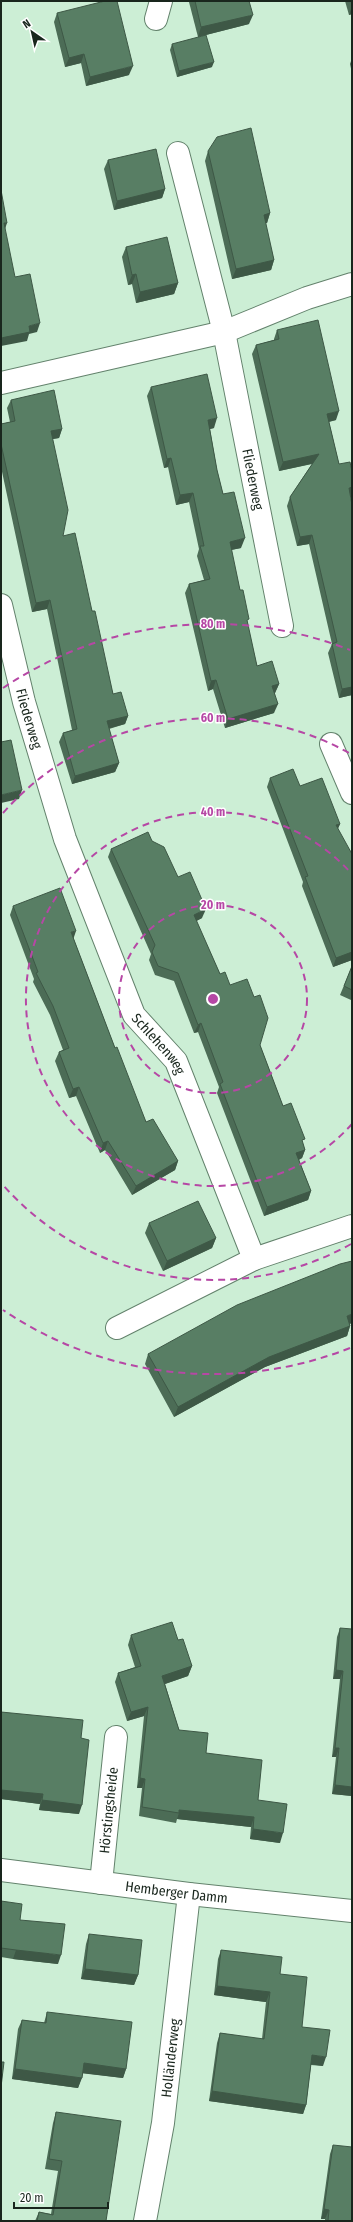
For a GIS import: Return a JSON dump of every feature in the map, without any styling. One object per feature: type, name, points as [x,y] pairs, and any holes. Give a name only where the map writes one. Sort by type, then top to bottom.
[{"type":"street","name":"Fliederweg","points":[[178,153],[224,332],[282,626]]},
{"type":"street","points":[[1,383],[224,332],[307,298],[352,284]]},
{"type":"street","name":"Fliederweg","points":[[1,605],[24,702],[62,830]]},
{"type":"street","points":[[331,744],[352,794]]},
{"type":"street","name":"Schlehenweg","points":[[62,830],[134,1015],[176,1061],[254,1259]]},
{"type":"street","points":[[117,1328],[254,1259],[352,1226]]},
{"type":"street","name":"Hörstingsheide","points":[[101,1883],[116,1737]]},
{"type":"street","name":"Hemberger Damm","points":[[1,1870],[188,1894],[352,1911]]},
{"type":"street","name":"Holländerweg","points":[[145,2221],[163,2123],[188,1894]]},
{"type":"building","points":[[105,1],[117,1],[133,66],[90,77],[84,54],[69,58],[57,13]]},
{"type":"building","points":[[195,1],[249,1],[253,15],[201,27]]},
{"type":"building","points":[[206,35],[214,62],[179,71],[172,44]]},
{"type":"building","points":[[251,128],[270,213],[264,215],[274,260],[236,269],[208,151],[217,137]]},
{"type":"building","points":[[156,149],[165,189],[117,201],[108,160]]},
{"type":"building","points":[[1,190],[7,223],[4,223],[15,277],[30,274],[40,323],[29,326],[30,332],[1,338]]},
{"type":"building","points":[[167,237],[178,283],[140,292],[136,274],[132,275],[126,247]]},
{"type":"building","points":[[318,320],[339,411],[327,414],[339,464],[350,462],[352,471],[352,487],[349,488],[352,505],[352,687],[342,689],[332,644],[337,642],[312,535],[300,537],[290,497],[319,454],[283,462],[256,345],[279,339],[277,330]]},
{"type":"building","points":[[207,374],[217,418],[208,420],[217,470],[223,494],[234,492],[245,538],[230,542],[240,590],[243,590],[249,619],[247,620],[257,666],[272,661],[279,684],[272,686],[278,704],[228,719],[216,680],[211,681],[189,584],[210,579],[200,546],[204,546],[193,493],[180,495],[171,458],[167,459],[151,387]]},
{"type":"building","points":[[54,390],[62,429],[51,431],[68,510],[63,536],[75,533],[92,611],[95,611],[113,694],[121,692],[128,716],[107,721],[119,763],[75,776],[63,733],[77,729],[50,600],[36,603],[1,444],[1,424],[15,421],[11,400]]},
{"type":"building","points":[[11,740],[22,790],[1,795],[1,742]]},
{"type":"building","points":[[293,769],[300,786],[322,778],[340,824],[336,825],[352,854],[352,952],[336,958],[305,877],[308,876],[270,778]]},
{"type":"building","points":[[148,832],[152,841],[164,847],[178,877],[190,872],[206,909],[194,915],[220,974],[225,972],[230,985],[247,979],[254,997],[260,995],[268,1018],[260,1045],[283,1106],[291,1103],[305,1139],[302,1140],[305,1150],[296,1153],[311,1191],[267,1207],[220,1084],[223,1082],[201,1023],[198,1025],[178,973],[158,966],[152,952],[155,945],[111,849]]},
{"type":"building","points":[[60,888],[76,931],[71,932],[115,1048],[117,1047],[146,1122],[153,1119],[178,1161],[136,1186],[108,1141],[103,1143],[79,1087],[73,1089],[59,1052],[69,1048],[53,1006],[36,973],[38,972],[13,906]]},
{"type":"building","points":[[352,966],[352,990],[344,986]]},
{"type":"building","points":[[198,1201],[216,1238],[167,1261],[149,1223]]},
{"type":"building","points":[[352,1261],[352,1314],[347,1316],[350,1326],[269,1357],[178,1407],[148,1354],[237,1305],[340,1264]]},
{"type":"building","points":[[172,1622],[178,1640],[183,1639],[192,1666],[162,1676],[179,1730],[208,1733],[206,1753],[262,1760],[258,1800],[287,1804],[283,1833],[253,1829],[254,1817],[179,1810],[179,1813],[142,1807],[145,1779],[140,1778],[148,1707],[131,1712],[118,1673],[141,1666],[131,1635]]},
{"type":"building","points":[[340,1628],[352,1629],[352,1787],[335,1785],[339,1748],[335,1748],[343,1671],[336,1670]]},
{"type":"building","points":[[1,1712],[83,1720],[81,1738],[89,1740],[82,1805],[42,1800],[43,1794],[1,1790]]},
{"type":"building","points":[[1,1901],[22,1904],[20,1920],[65,1924],[61,1955],[1,1948]]},
{"type":"building","points":[[89,1934],[142,1940],[138,1975],[85,1969]]},
{"type":"building","points":[[221,1950],[282,1957],[280,1974],[307,1977],[302,2027],[330,2030],[326,2057],[312,2055],[306,2105],[212,2091],[220,2033],[264,2039],[270,1992],[217,1986]]},
{"type":"building","points":[[47,2012],[132,2022],[126,2069],[84,2063],[82,2078],[15,2069],[22,2020],[46,2023]]},
{"type":"building","points":[[1,2062],[4,2062],[1,2087]]},
{"type":"building","points":[[56,2112],[121,2121],[106,2221],[37,2221],[39,2212],[53,2215],[62,2161],[49,2159]]},
{"type":"building","points":[[333,2145],[352,2147],[352,2221],[328,2221],[329,2210],[324,2209]]}]
